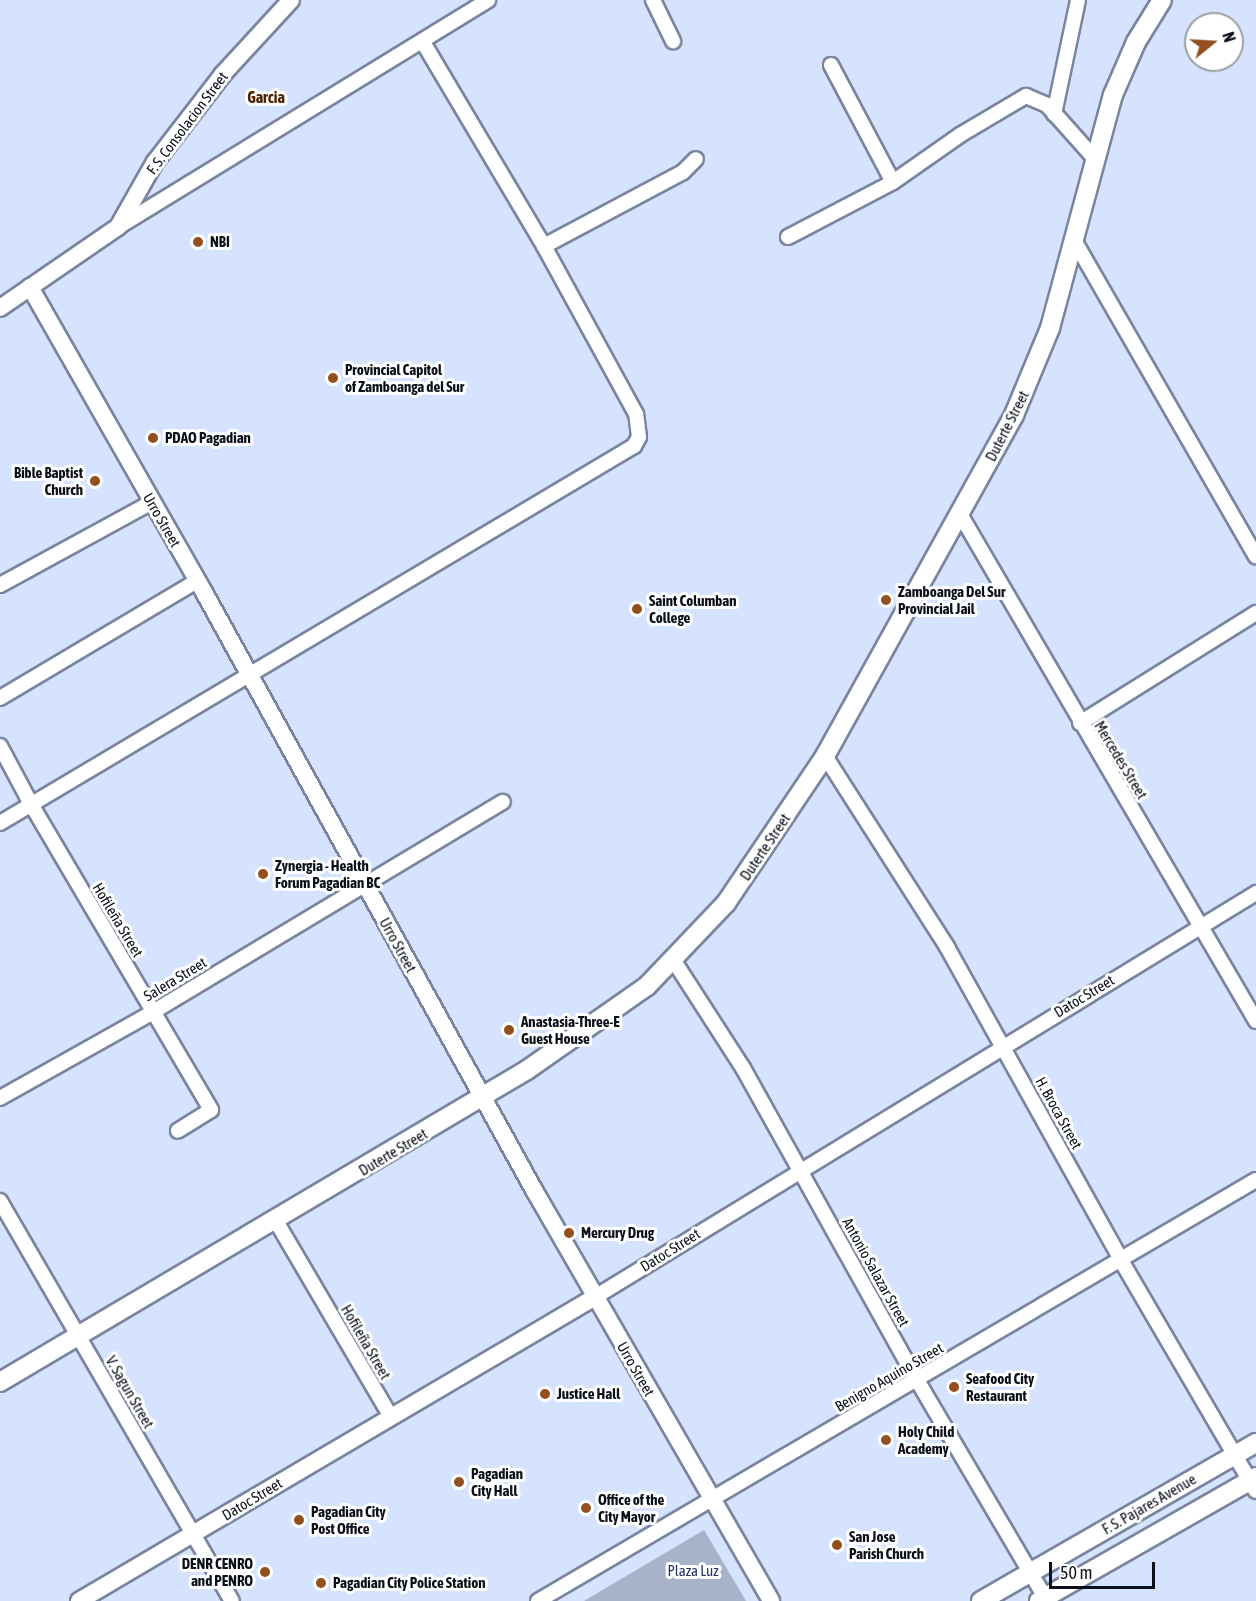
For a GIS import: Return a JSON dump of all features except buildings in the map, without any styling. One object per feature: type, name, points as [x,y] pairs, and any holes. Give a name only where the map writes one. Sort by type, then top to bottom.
[{"type":"main road","name":"Duterte Street","points":[[0,1382],[79,1338],[483,1099],[618,1006],[674,961],[759,859],[825,756],[960,514],[1035,369],[1074,240],[1113,95],[1136,42],[1162,0]]},
{"type":"main road","name":"F. S. Pajares Avenue","points":[[981,1601],[1256,1443]]},
{"type":"main road","name":"F. S. Pajares Avenue","points":[[1043,1600],[1254,1483]]},
{"type":"street","name":"F. S. Consolacion Street","points":[[0,308],[118,227],[154,162],[223,74],[291,0]]},
{"type":"street","points":[[118,227],[423,42],[488,0]]},
{"type":"street","points":[[653,0],[673,41]]},
{"type":"street","points":[[1054,114],[1078,0]]},
{"type":"street","points":[[0,822],[250,676],[634,446],[639,437],[636,414],[544,246],[423,42]]},
{"type":"street","points":[[831,65],[892,182]]},
{"type":"street","points":[[788,237],[892,182],[1016,101],[1035,98],[1054,114],[1096,160]]},
{"type":"street","points":[[544,246],[673,177],[696,159]]},
{"type":"street","points":[[1074,240],[1256,556]]},
{"type":"street","name":"Urro Street","points":[[30,287],[250,676],[483,1099],[771,1601]]},
{"type":"street","points":[[0,585],[152,502]]},
{"type":"street","name":"Mercedes Street","points":[[960,514],[1256,1021]]},
{"type":"street","points":[[0,698],[197,581]]},
{"type":"street","points":[[1080,723],[1256,613]]},
{"type":"street","name":"Hofileña Street","points":[[0,746],[31,804],[211,1110],[178,1131]]},
{"type":"street","name":"H. Broca Street","points":[[825,756],[947,947],[1122,1262],[1234,1456],[1254,1483]]},
{"type":"street","name":"Salera Street","points":[[0,1098],[153,1012],[364,883],[503,802]]},
{"type":"street","name":"Datoc Street","points":[[79,1601],[595,1297],[1002,1045],[1256,893]]},
{"type":"street","name":"Antonio Salazar Street","points":[[674,961],[801,1168],[917,1380],[1030,1572],[1043,1600]]},
{"type":"street","name":"Benigno Aquino Street","points":[[538,1601],[710,1498],[1122,1262],[1256,1180]]},
{"type":"street","name":"V. Sagun Street","points":[[0,1201],[232,1601]]},
{"type":"street","name":"Hofileña Street","points":[[276,1221],[391,1417]]},
{"type":"green space","name":"Plaza Luz","points":[[704,1530],[746,1601],[584,1601],[589,1598]]},
{"type":"place","name":"NBI","points":[[198,242]]},
{"type":"place","name":"Provincial Capitol of Zamboanga del Sur","points":[[333,378]]},
{"type":"place","name":"PDAO Pagadian","points":[[153,438]]},
{"type":"place","name":"Bible Baptist Church","points":[[95,481]]},
{"type":"place","name":"Zamboanga Del Sur Provincial Jail","points":[[886,600]]},
{"type":"place","name":"Saint Columban College","points":[[637,609]]},
{"type":"place","name":"Zynergia - Health Forum Pagadian BC","points":[[263,874]]},
{"type":"place","name":"Anastasia-Three-E Guest House","points":[[509,1030]]},
{"type":"place","name":"Mercury Drug","points":[[569,1233]]},
{"type":"place","name":"Seafood City Restaurant","points":[[954,1387]]},
{"type":"place","name":"Justice Hall","points":[[545,1394]]},
{"type":"place","name":"Holy Child Academy","points":[[886,1440]]},
{"type":"place","name":"Pagadian City Hall","points":[[459,1482]]},
{"type":"place","name":"Office of the City Mayor","points":[[586,1508]]},
{"type":"place","name":"Pagadian City Post Office","points":[[299,1520]]},
{"type":"place","name":"San Jose Parish Church","points":[[837,1545]]},
{"type":"place","name":"DENR CENRO and PENRO","points":[[265,1572]]},
{"type":"place","name":"Pagadian City Police Station","points":[[321,1583]]},
{"type":"district","name":"Garcia","points":[[266,97]]}]
